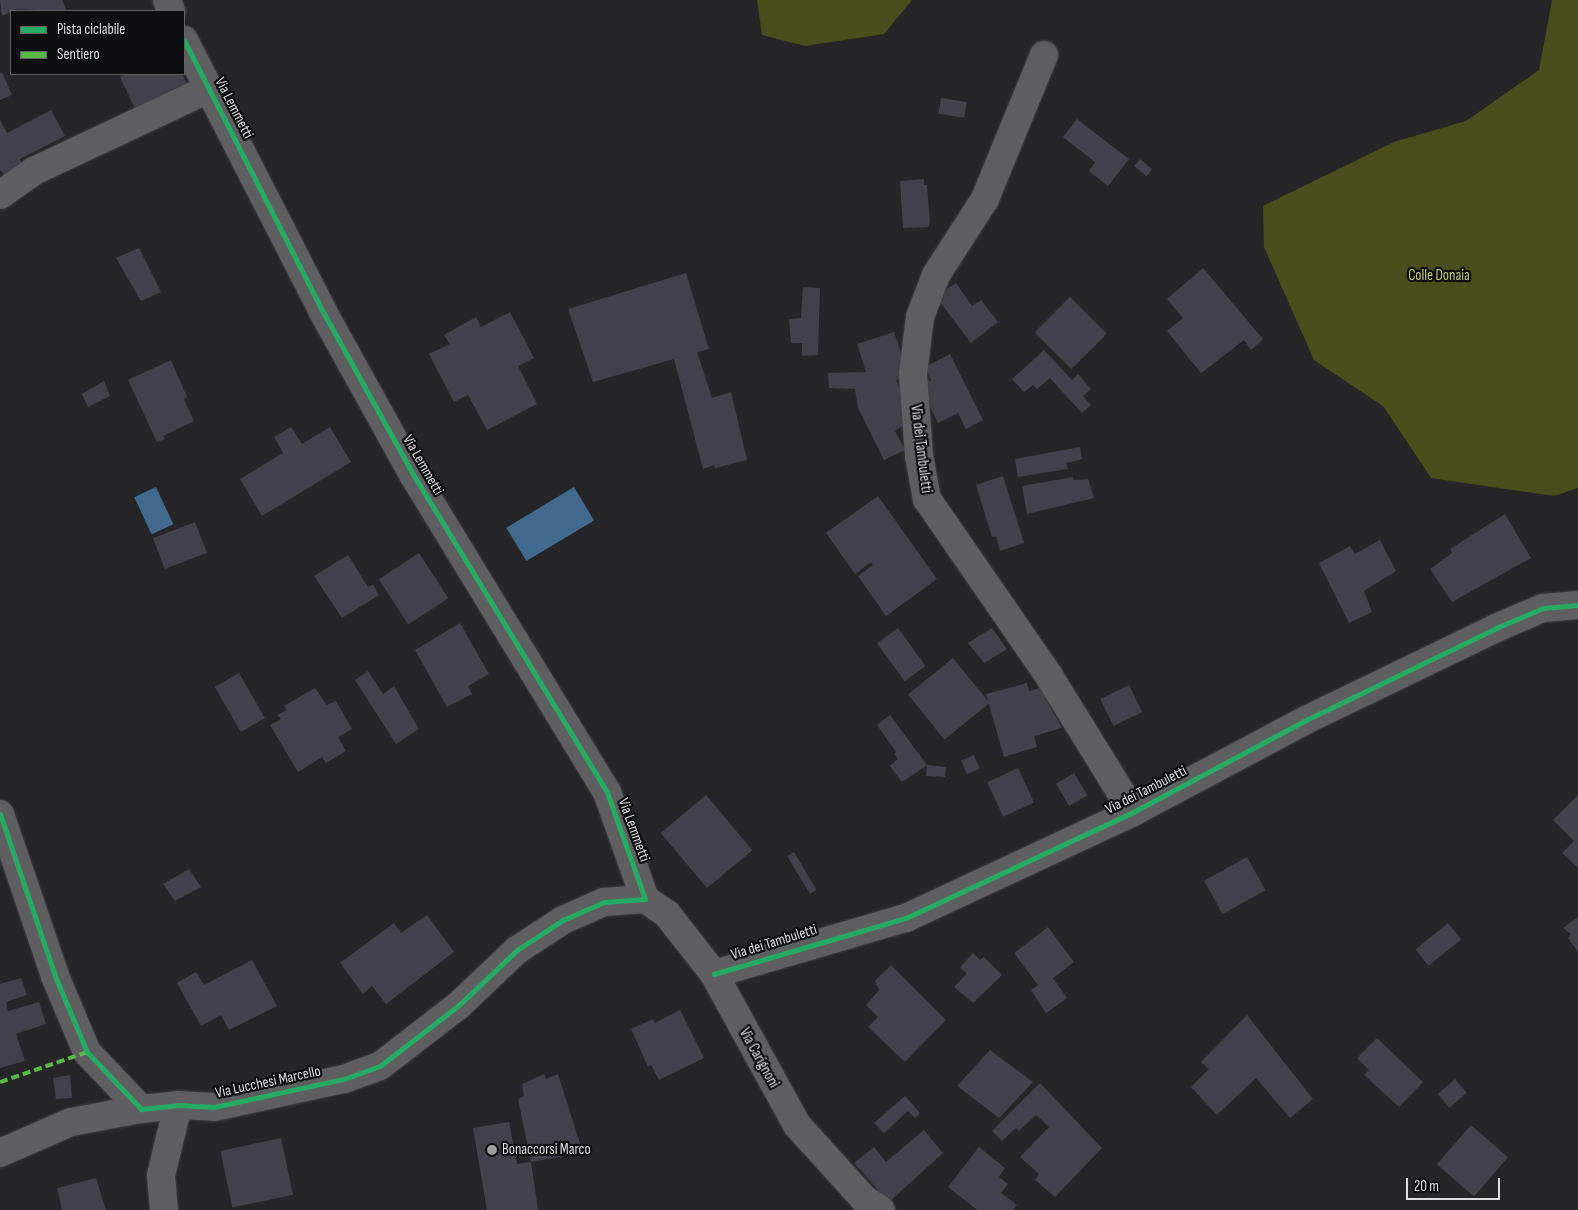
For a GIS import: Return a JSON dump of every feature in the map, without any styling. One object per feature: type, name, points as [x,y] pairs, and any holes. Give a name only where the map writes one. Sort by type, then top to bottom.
[{"type":"street","name":"Via Lemmetti","points":[[185,42],[323,312],[410,467],[607,792],[645,899]]},
{"type":"street","name":"Via dei Tambuletti","points":[[1044,55],[985,199],[936,275],[920,317],[913,374],[919,456],[926,499],[1049,676],[1133,812]]},
{"type":"street","points":[[0,195],[34,171],[210,88]]},
{"type":"street","name":"Via dei Tambuletti","points":[[714,974],[906,918],[1133,812],[1306,720],[1496,628],[1543,608],[1578,605]]},
{"type":"street","points":[[0,814],[55,976],[87,1052],[141,1109]]},
{"type":"street","name":"Via Carignoni","points":[[645,899],[667,914],[714,974],[796,1125],[868,1206]]},
{"type":"street","name":"Via Lucchesi Marcello","points":[[0,1153],[71,1122],[141,1109],[178,1105],[214,1107],[344,1078],[380,1066],[459,1005],[517,950],[563,920],[604,902],[645,899]]},
{"type":"street","points":[[164,1210],[161,1175],[178,1105]]},
{"type":"green space","points":[[757,0],[912,0],[884,34],[805,46],[762,35]]},
{"type":"green space","name":"Colle Donaia","points":[[1552,0],[1578,0],[1578,488],[1554,496],[1431,478],[1383,406],[1314,360],[1264,247],[1263,206],[1394,142],[1466,121],[1539,70]]},
{"type":"water","points":[[156,487],[173,524],[152,534],[134,497]]},
{"type":"water","points":[[574,487],[594,520],[526,561],[506,528]]},
{"type":"building","points":[[0,0],[62,0],[67,10],[17,9],[10,10],[10,12],[2,16]]},
{"type":"building","points":[[2,72],[12,95],[0,100],[0,73]]},
{"type":"building","points":[[125,75],[182,75],[189,89],[137,113],[120,77]]},
{"type":"building","points":[[941,98],[967,102],[964,118],[938,114]]},
{"type":"building","points":[[51,110],[65,136],[20,159],[24,168],[6,177],[0,170],[0,120],[7,133]]},
{"type":"building","points":[[1077,119],[1129,159],[1108,186],[1089,171],[1095,162],[1063,137]]},
{"type":"building","points":[[1140,159],[1152,169],[1146,176],[1134,166]]},
{"type":"building","points":[[924,179],[924,185],[927,185],[930,222],[928,227],[903,228],[900,181]]},
{"type":"building","points":[[139,248],[161,292],[141,301],[116,258]]},
{"type":"building","points":[[1203,268],[1263,339],[1251,350],[1244,340],[1201,373],[1167,331],[1183,318],[1167,299]]},
{"type":"building","points":[[686,273],[709,349],[697,352],[712,398],[731,392],[747,460],[715,468],[714,465],[703,469],[674,359],[593,382],[568,309]]},
{"type":"building","points":[[956,283],[972,306],[981,300],[998,322],[971,343],[936,297]]},
{"type":"building","points":[[803,287],[820,288],[818,355],[802,356],[802,343],[791,343],[789,319],[801,318]]},
{"type":"building","points":[[1070,297],[1107,334],[1071,369],[1035,332]]},
{"type":"building","points":[[510,312],[534,358],[518,366],[537,404],[487,430],[468,395],[454,402],[429,354],[450,344],[444,335],[476,317],[481,327]]},
{"type":"building","points":[[894,332],[909,376],[896,380],[899,387],[905,385],[905,424],[895,431],[905,450],[884,460],[858,408],[855,389],[829,388],[828,373],[866,372],[857,344]]},
{"type":"building","points":[[1044,350],[1072,380],[1078,374],[1091,389],[1083,396],[1091,405],[1082,413],[1050,378],[1037,389],[1033,385],[1024,392],[1012,379]]},
{"type":"building","points":[[950,354],[983,420],[966,429],[958,413],[938,423],[920,386],[931,380],[925,367]]},
{"type":"building","points":[[171,360],[187,397],[184,399],[194,421],[163,436],[165,439],[157,442],[128,380]]},
{"type":"building","points":[[104,381],[110,396],[88,407],[82,394]]},
{"type":"building","points":[[291,427],[302,444],[330,427],[351,462],[262,516],[240,479],[283,453],[274,437]]},
{"type":"building","points":[[1080,447],[1082,459],[1066,463],[1068,469],[1018,477],[1015,459]]},
{"type":"building","points":[[1003,476],[1024,543],[1000,551],[996,536],[992,537],[976,485]]},
{"type":"building","points":[[1073,477],[1074,480],[1088,479],[1094,498],[1027,514],[1022,486]]},
{"type":"building","points":[[878,496],[937,579],[886,616],[858,576],[873,565],[871,562],[855,574],[826,533]]},
{"type":"building","points":[[1505,514],[1531,558],[1452,602],[1430,569],[1452,553],[1450,549]]},
{"type":"building","points":[[195,522],[207,553],[165,569],[153,538]]},
{"type":"building","points":[[1380,540],[1396,571],[1364,591],[1372,612],[1349,623],[1319,563],[1350,546],[1355,554]]},
{"type":"building","points":[[419,553],[448,598],[408,624],[379,579]]},
{"type":"building","points":[[348,555],[368,587],[373,584],[379,595],[342,618],[314,576]]},
{"type":"building","points":[[460,623],[489,674],[468,686],[472,694],[447,707],[415,650]]},
{"type":"building","points":[[898,628],[926,666],[905,681],[877,643]]},
{"type":"building","points":[[992,628],[1007,649],[984,663],[968,643]]},
{"type":"building","points":[[953,658],[990,703],[944,740],[908,695]]},
{"type":"building","points":[[368,671],[383,694],[394,686],[419,729],[396,744],[355,680]]},
{"type":"building","points":[[239,673],[265,718],[241,732],[215,687]]},
{"type":"building","points":[[1027,683],[1029,691],[1040,688],[1062,728],[1034,736],[1037,747],[1004,757],[986,694]]},
{"type":"building","points":[[1129,685],[1142,712],[1113,726],[1100,699]]},
{"type":"building","points":[[315,688],[327,705],[336,701],[352,729],[338,737],[346,751],[326,763],[322,757],[298,772],[270,725],[281,719],[277,715],[287,710],[284,706]]},
{"type":"building","points":[[890,715],[927,765],[902,782],[890,766],[898,759],[894,754],[896,752],[877,725]]},
{"type":"building","points":[[974,755],[980,769],[967,774],[961,760]]},
{"type":"building","points":[[927,765],[946,767],[945,777],[926,776]]},
{"type":"building","points":[[1018,768],[1034,802],[1003,817],[987,782]]},
{"type":"building","points":[[1074,773],[1087,795],[1069,806],[1056,784]]},
{"type":"building","points":[[706,795],[752,850],[707,888],[661,833]]},
{"type":"building","points":[[1578,795],[1578,868],[1562,853],[1574,841],[1553,820]]},
{"type":"building","points":[[794,852],[817,890],[810,894],[787,856]]},
{"type":"building","points":[[1247,857],[1265,890],[1223,914],[1204,881]]},
{"type":"building","points":[[189,869],[201,887],[175,901],[163,884]]},
{"type":"building","points":[[427,915],[454,952],[386,1004],[372,986],[363,994],[340,963],[394,923],[401,933]]},
{"type":"building","points":[[1578,917],[1578,952],[1568,938],[1571,934],[1563,928]]},
{"type":"building","points":[[1448,923],[1461,939],[1429,966],[1415,949]]},
{"type":"building","points":[[1048,927],[1074,962],[1053,978],[1067,998],[1046,1013],[1031,990],[1038,985],[1014,953]]},
{"type":"building","points":[[973,953],[980,960],[984,957],[1002,975],[973,1003],[954,987],[967,973],[960,968]]},
{"type":"building","points":[[252,960],[277,1006],[229,1030],[221,1015],[201,1026],[177,983],[196,972],[204,985]]},
{"type":"building","points":[[891,965],[946,1020],[905,1062],[868,1027],[878,1017],[866,1005],[879,990],[875,981]]},
{"type":"building","points":[[21,978],[27,995],[6,1002],[8,1011],[39,1002],[46,1024],[16,1034],[25,1061],[0,1068],[0,984]]},
{"type":"building","points":[[680,1010],[704,1058],[659,1080],[651,1065],[648,1067],[631,1029],[653,1019],[655,1023]]},
{"type":"building","points":[[1247,1015],[1313,1099],[1290,1118],[1256,1078],[1217,1115],[1191,1087],[1209,1069],[1201,1062]]},
{"type":"building","points":[[1377,1038],[1423,1082],[1399,1107],[1364,1075],[1369,1070],[1357,1058]]},
{"type":"building","points":[[990,1050],[1033,1082],[999,1118],[957,1086]]},
{"type":"building","points":[[544,1074],[546,1079],[558,1074],[583,1153],[531,1162],[518,1099],[524,1096],[522,1084]]},
{"type":"building","points":[[70,1075],[72,1098],[56,1099],[53,1078]]},
{"type":"building","points":[[1455,1079],[1467,1093],[1449,1108],[1438,1094]]},
{"type":"building","points":[[1040,1083],[1102,1148],[1055,1197],[1035,1180],[1039,1174],[1020,1157],[1049,1127],[1036,1115],[1019,1131],[1016,1128],[1002,1141],[992,1131]]},
{"type":"building","points":[[905,1096],[920,1113],[915,1118],[908,1111],[884,1133],[874,1123]]},
{"type":"building","points":[[509,1122],[517,1164],[531,1162],[538,1210],[487,1210],[473,1128]]},
{"type":"building","points":[[1471,1125],[1508,1157],[1474,1196],[1437,1164]]},
{"type":"building","points":[[924,1130],[943,1153],[889,1202],[854,1163],[874,1147],[886,1162]]},
{"type":"building","points":[[281,1138],[293,1195],[232,1208],[220,1151]]},
{"type":"building","points":[[979,1147],[1005,1168],[999,1177],[1008,1184],[1001,1193],[1017,1205],[1013,1210],[977,1210],[948,1187]]},
{"type":"building","points":[[96,1178],[106,1210],[62,1210],[57,1188]]},
{"type":"marked path","points":[[0,1082],[87,1052]]},
{"type":"cycle path","points":[[0,814],[55,976],[87,1052],[141,1109],[178,1105],[214,1107],[344,1079],[380,1066],[459,1005],[517,950],[563,920],[604,902],[645,899],[607,792],[414,476],[323,312],[185,42]]},
{"type":"cycle path","points":[[714,974],[906,918],[1133,812],[1306,720],[1496,628],[1543,608],[1578,605]]},
{"type":"place","name":"Bonaccorsi Marco","points":[[492,1150]]}]
